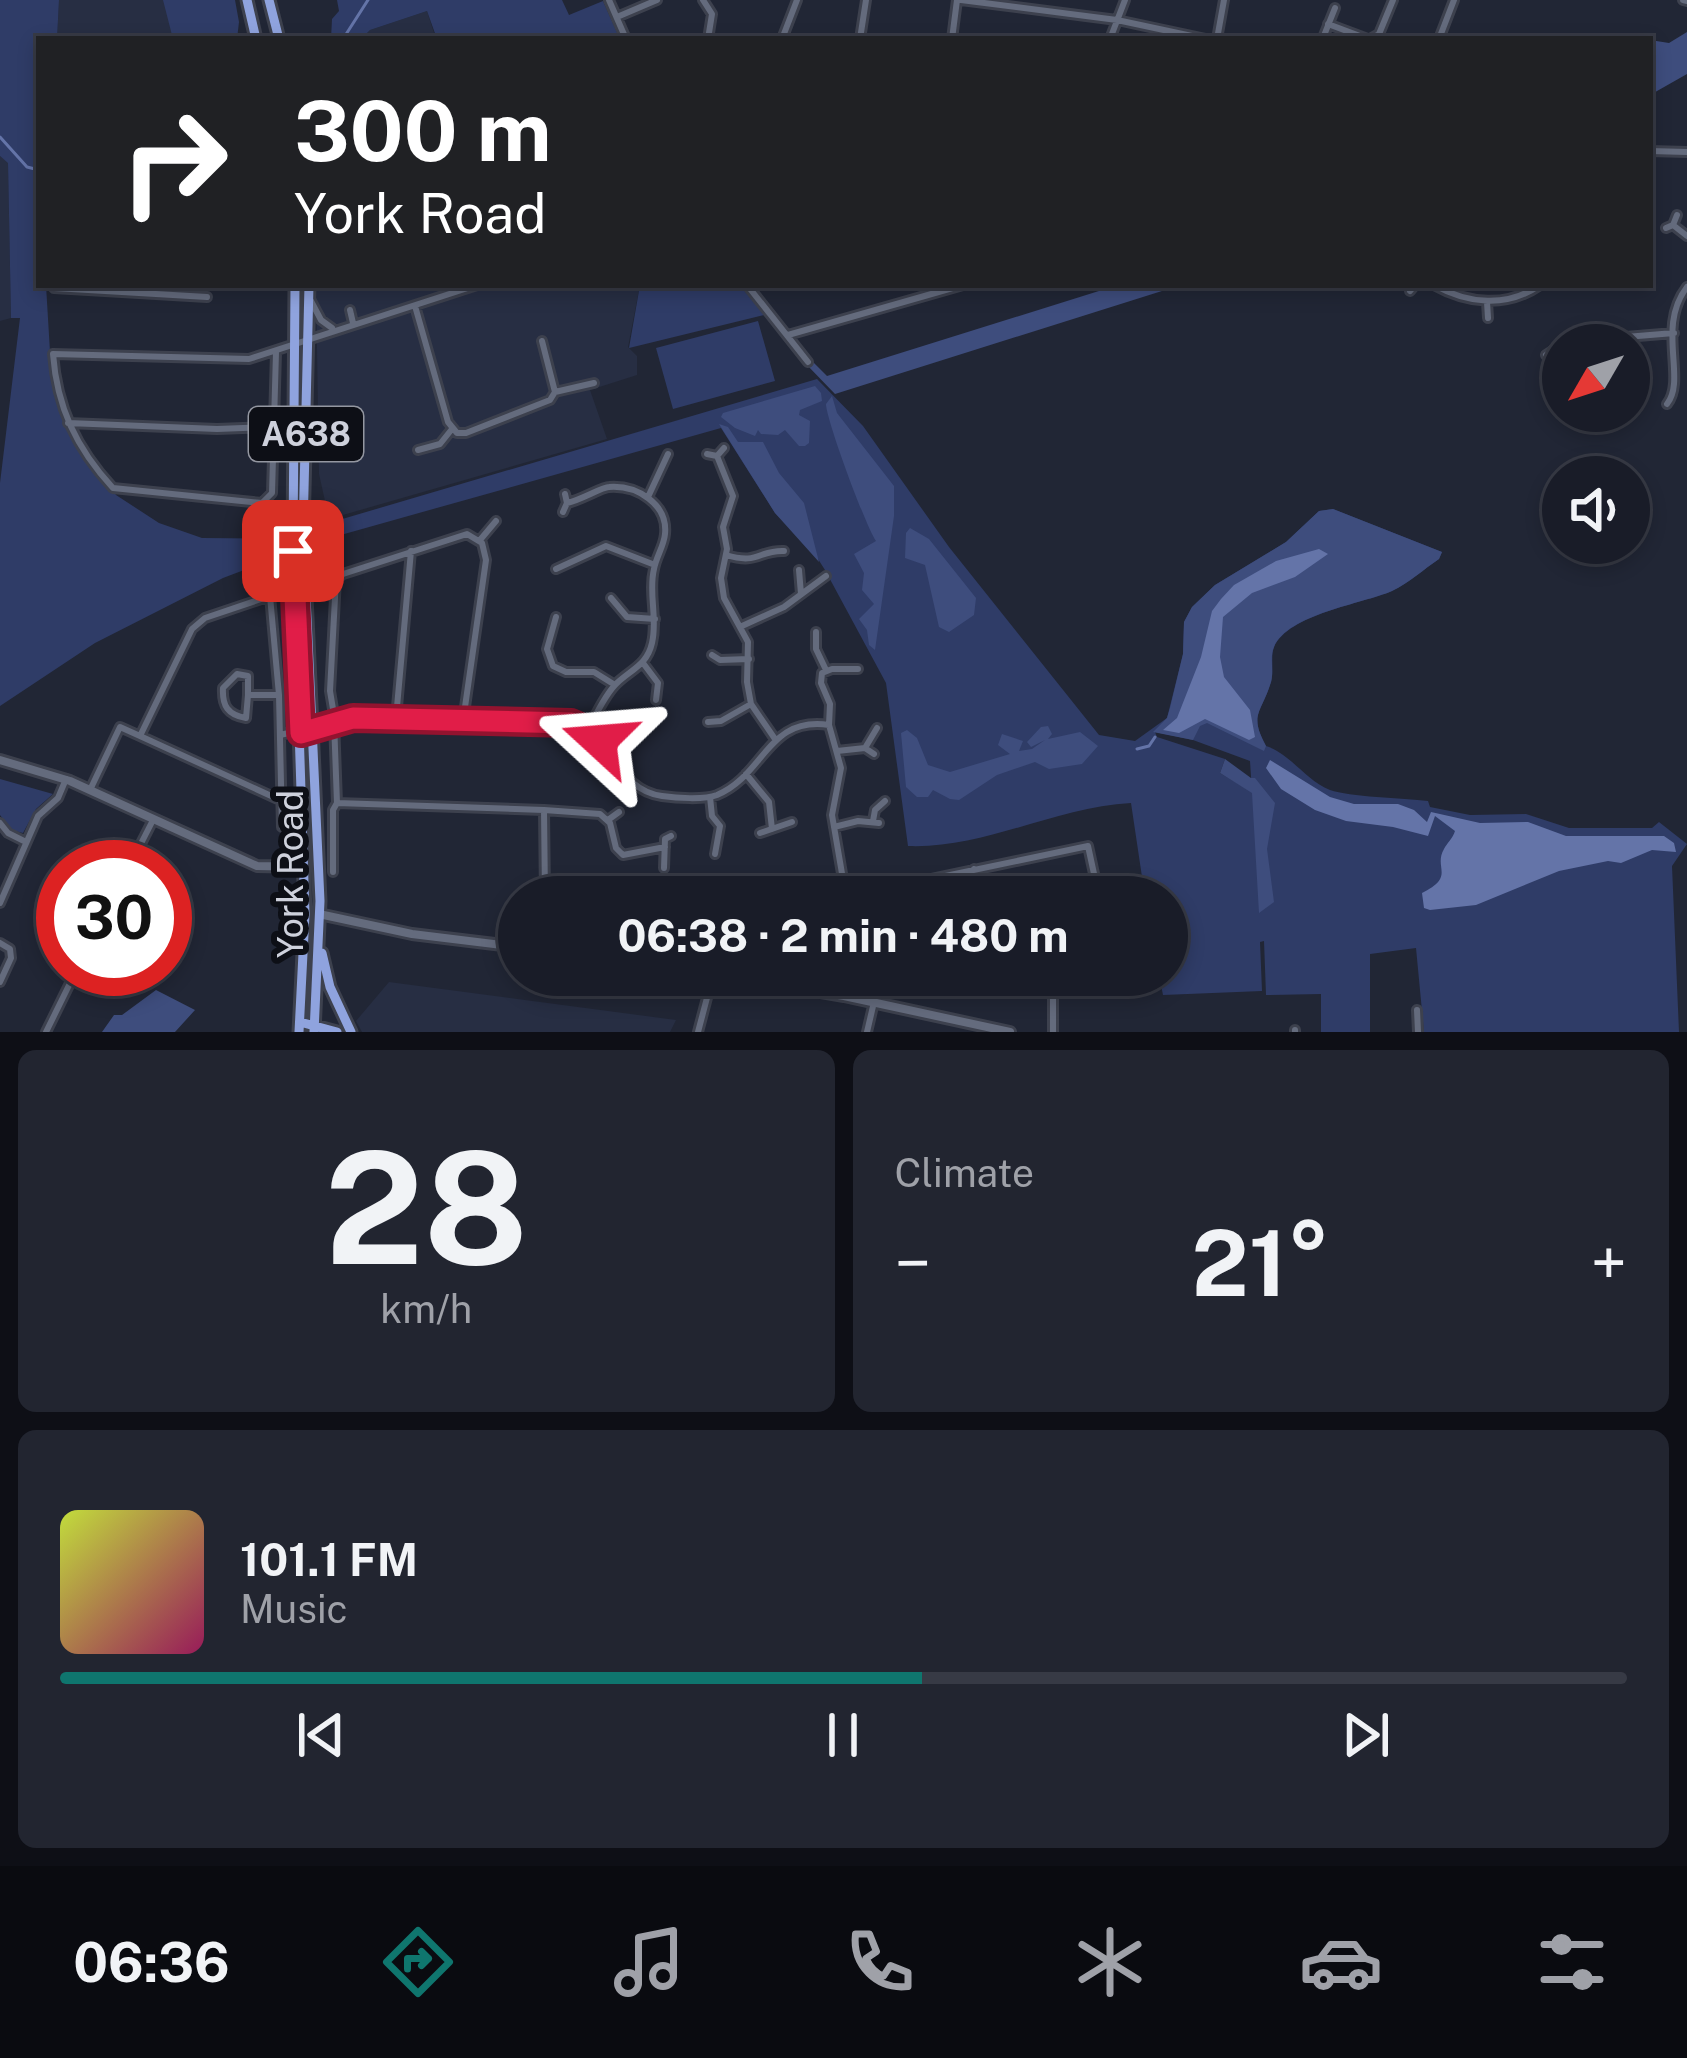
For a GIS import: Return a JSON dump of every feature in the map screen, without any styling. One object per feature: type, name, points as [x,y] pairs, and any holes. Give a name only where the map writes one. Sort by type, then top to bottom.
[{"type":"highway","points":[[247,0],[255,36]]},
{"type":"highway","points":[[269,0],[278,36]]},
{"type":"highway","name":"York Road","points":[[296,288],[305,914],[299,1027]]},
{"type":"highway","name":"York Road","points":[[298,533],[310,288]]},
{"type":"highway","name":"York Road","points":[[298,549],[315,727],[319,867],[315,1029]]},
{"type":"highway","points":[[304,867],[319,867]]},
{"type":"highway","points":[[318,942],[330,987],[351,1032]]},
{"type":"highway","points":[[299,1027],[337,1032]]},
{"type":"street","points":[[609,0],[625,36]]},
{"type":"street","points":[[617,17],[657,0]]},
{"type":"street","points":[[703,0],[712,14],[708,36]]},
{"type":"street","points":[[783,36],[797,0]]},
{"type":"street","points":[[860,36],[866,0]]},
{"type":"street","points":[[953,36],[959,0],[1117,20],[1192,36]]},
{"type":"street","points":[[1111,36],[1125,0]]},
{"type":"street","points":[[1217,36],[1224,0]]},
{"type":"street","points":[[1375,36],[1394,0]]},
{"type":"street","points":[[1440,36],[1454,0]]},
{"type":"street","points":[[1324,36],[1335,8]]},
{"type":"street","points":[[1328,25],[1360,36]]},
{"type":"street","points":[[1653,151],[1687,152]]},
{"type":"street","points":[[1672,223],[1687,236]]},
{"type":"street","points":[[1667,404],[1682,394],[1674,311],[1687,286]]},
{"type":"street","points":[[54,288],[207,297]]},
{"type":"street","points":[[186,295],[187,288]]},
{"type":"street","points":[[276,352],[269,499],[262,502],[118,490],[85,454],[68,423],[58,396],[53,352],[249,359],[467,288]]},
{"type":"street","points":[[750,288],[808,362]]},
{"type":"street","points":[[788,334],[952,288]]},
{"type":"street","points":[[1449,289],[1486,302],[1515,298],[1534,288]]},
{"type":"street","points":[[310,298],[321,320],[333,329]]},
{"type":"street","points":[[1486,302],[1488,318]]},
{"type":"street","points":[[415,304],[452,429]]},
{"type":"street","points":[[350,310],[352,323]]},
{"type":"street","points":[[1650,337],[1674,333]]},
{"type":"street","points":[[542,341],[555,392]]},
{"type":"street","points":[[452,429],[466,433],[543,404],[555,392],[594,383]]},
{"type":"street","points":[[68,423],[273,427]]},
{"type":"street","points":[[418,450],[440,444],[452,429]]},
{"type":"street","points":[[717,456],[724,448]]},
{"type":"street","points":[[648,497],[668,454]]},
{"type":"street","points":[[707,454],[717,456]]},
{"type":"street","points":[[717,456],[733,496],[723,527],[724,598],[742,626],[751,704],[775,740]]},
{"type":"street","points":[[662,468],[672,472]]},
{"type":"street","points":[[565,503],[590,498],[610,487],[648,497],[665,523],[655,565],[653,640],[643,663],[615,685],[587,730]]},
{"type":"street","points":[[481,541],[496,521]]},
{"type":"street","points":[[333,872],[337,803],[330,691],[336,579],[467,534],[481,541],[486,560],[463,721]]},
{"type":"street","points":[[772,538],[774,551]]},
{"type":"street","points":[[560,553],[560,566],[610,546],[655,565]]},
{"type":"street","points":[[396,718],[411,551]]},
{"type":"street","points":[[726,555],[752,560],[784,551]]},
{"type":"street","points":[[799,570],[800,595],[806,606]]},
{"type":"street","points":[[742,626],[826,576]]},
{"type":"street","points":[[140,736],[192,629],[205,618],[270,596],[279,695],[282,826]]},
{"type":"street","points":[[611,598],[627,617],[655,620]]},
{"type":"street","points":[[605,614],[617,608]]},
{"type":"street","points":[[553,666],[548,644],[556,617]]},
{"type":"street","points":[[815,632],[816,649],[826,670]]},
{"type":"street","points":[[710,655],[720,660],[749,659]]},
{"type":"street","points":[[643,663],[659,689],[656,700]]},
{"type":"street","points":[[544,672],[553,666]]},
{"type":"street","points":[[553,666],[566,672],[594,672],[615,685]]},
{"type":"street","points":[[826,670],[858,670]]},
{"type":"street","points":[[826,670],[820,679],[830,704],[829,725],[841,768],[832,808],[842,876]]},
{"type":"street","points":[[237,674],[248,676],[248,695],[246,718],[232,715],[223,704],[223,688],[237,674]]},
{"type":"street","points":[[659,689],[671,689]]},
{"type":"street","points":[[248,695],[279,695]]},
{"type":"street","points":[[705,723],[722,721],[751,704]]},
{"type":"street","points":[[280,735],[334,721],[396,718],[571,723],[587,730],[635,786],[663,796],[710,797],[746,774],[775,740],[799,726],[829,725]]},
{"type":"street","points":[[90,790],[120,727],[280,800]]},
{"type":"street","points":[[866,748],[877,728]]},
{"type":"street","points":[[837,751],[866,748],[874,754]]},
{"type":"street","points":[[0,760],[66,779],[257,866],[304,867]]},
{"type":"street","points":[[746,774],[769,802],[772,829]]},
{"type":"street","points":[[0,902],[38,815],[58,798],[66,779]]},
{"type":"street","points":[[710,797],[712,816],[720,826],[716,854]]},
{"type":"street","points":[[834,827],[876,822],[875,810],[885,801]]},
{"type":"street","points":[[337,803],[593,811],[608,820],[620,853],[664,847]]},
{"type":"street","points":[[544,811],[545,876]]},
{"type":"street","points":[[608,820],[619,812]]},
{"type":"street","points":[[143,840],[153,820]]},
{"type":"street","points":[[760,833],[793,822]]},
{"type":"street","points":[[0,824],[26,842]]},
{"type":"street","points":[[719,835],[734,837]]},
{"type":"street","points":[[664,868],[665,839],[670,836]]},
{"type":"street","points":[[943,876],[1091,848],[1096,876]]},
{"type":"street","points":[[974,869],[976,876]]},
{"type":"street","points":[[305,914],[498,944]]},
{"type":"street","points":[[0,943],[11,954],[0,982]]},
{"type":"street","points":[[46,1032],[64,996]]},
{"type":"street","points":[[698,1032],[710,996]]},
{"type":"street","points":[[844,996],[1010,1032]]},
{"type":"street","points":[[1053,996],[1053,1032]]},
{"type":"street","points":[[867,1032],[874,1002]]},
{"type":"street","points":[[1417,1010],[1418,1032]]},
{"type":"shaded area","points":[[0,0],[59,0],[57,36],[36,36],[36,288],[46,288],[50,352],[68,423],[116,495],[159,523],[202,538],[323,539],[322,525],[817,379],[863,426],[949,547],[1099,735],[1135,741],[1167,718],[1183,654],[1184,622],[1192,607],[1215,585],[1286,542],[1319,511],[1333,509],[1442,552],[1398,588],[1310,618],[1282,636],[1274,647],[1271,680],[1258,714],[1266,746],[1321,786],[1339,792],[1428,801],[1430,807],[1470,815],[1526,814],[1569,828],[1652,828],[1659,822],[1687,844],[1672,866],[1679,1032],[1424,1032],[1416,948],[1370,954],[1370,1032],[1321,1032],[1321,994],[1266,995],[1264,941],[1260,942],[1262,991],[1188,994],[1188,876],[1142,876],[1131,803],[1075,812],[964,841],[908,846],[886,683],[811,548],[775,513],[721,428],[323,540],[223,578],[95,643],[0,706],[0,483],[20,318],[11,318],[8,163],[0,156]],"holes":[[[1155,732],[1250,761],[1252,792],[1220,773],[1225,759],[1157,737]]]},
{"type":"shaded area","points":[[59,0],[233,0],[238,36],[57,36]]},
{"type":"shaded area","points":[[163,0],[235,0],[237,36],[172,36]]},
{"type":"shaded area","points":[[337,0],[562,0],[569,15],[603,1],[619,36],[436,36],[427,11],[364,36],[331,36],[332,19],[339,11]]},
{"type":"shaded area","points":[[427,11],[435,36],[364,36]]},
{"type":"shaded area","points":[[1687,32],[1687,74],[1653,93],[1653,40],[1669,43]]},
{"type":"shaded area","points":[[0,156],[8,162],[11,318],[0,321]]},
{"type":"shaded area","points":[[316,288],[639,288],[628,347],[637,356],[637,375],[590,390],[607,439],[329,519],[319,474]]},
{"type":"shaded area","points":[[639,288],[742,288],[764,315],[629,348]]},
{"type":"shaded area","points":[[1108,288],[1171,288],[835,394],[806,364],[811,360],[827,376]]},
{"type":"shaded area","points":[[758,321],[775,381],[673,409],[656,348]]},
{"type":"shaded area","points":[[815,386],[822,401],[800,410],[799,415],[810,421],[805,446],[799,446],[785,430],[778,435],[758,430],[755,436],[721,417],[723,413]]},
{"type":"shaded area","points":[[832,396],[837,413],[894,486],[875,650],[859,619],[874,604],[862,590],[864,573],[854,554],[876,541],[832,430],[826,404]]},
{"type":"shaded area","points":[[719,424],[728,427],[738,442],[763,442],[779,473],[804,503],[819,562],[775,513]]},
{"type":"shaded area","points":[[1333,509],[1442,552],[1439,559],[1392,591],[1310,618],[1282,636],[1274,647],[1271,680],[1258,714],[1264,751],[1207,723],[1193,740],[1153,732],[1167,718],[1183,654],[1184,622],[1192,607],[1215,585],[1286,542],[1319,511]]},
{"type":"shaded area","points":[[910,528],[929,539],[976,598],[974,615],[949,632],[939,627],[925,565],[905,558]]},
{"type":"shaded area","points":[[1319,549],[1328,554],[1295,577],[1252,593],[1223,617],[1220,657],[1224,677],[1250,710],[1255,737],[1249,740],[1205,719],[1179,733],[1163,730],[1177,718],[1201,657],[1212,611],[1221,599],[1234,585],[1276,561]]},
{"type":"shaded area","points":[[1048,726],[1052,734],[1048,739],[1080,732],[1098,746],[1082,764],[1049,769],[1035,762],[997,775],[959,800],[933,790],[928,797],[917,797],[906,787],[901,733],[907,730],[917,738],[928,765],[950,772],[1010,754],[998,745],[1002,734],[1023,741],[1019,751],[1032,749],[1045,740],[1031,747],[1027,742]]},
{"type":"shaded area","points":[[1225,759],[1255,778],[1275,803],[1267,849],[1274,902],[1259,913],[1252,793],[1220,773]]},
{"type":"shaded area","points":[[1270,760],[1330,797],[1354,804],[1398,804],[1427,822],[1431,812],[1480,823],[1528,822],[1566,836],[1664,836],[1674,843],[1676,852],[1652,850],[1621,863],[1608,861],[1559,871],[1476,905],[1430,910],[1424,908],[1422,893],[1441,877],[1441,856],[1455,831],[1435,816],[1428,836],[1346,821],[1315,810],[1281,789],[1266,768]]},
{"type":"shaded area","points":[[0,779],[53,794],[36,809],[23,833],[11,830],[0,815]]},
{"type":"shaded area","points":[[389,982],[676,1020],[670,1032],[362,1032],[356,1021]]},
{"type":"shaded area","points":[[148,996],[168,996],[195,1010],[175,1032],[102,1032],[114,1015],[122,1015]]},
{"type":"waterway","points":[[345,36],[368,0]]},
{"type":"waterway","points":[[0,137],[27,167],[36,169]]},
{"type":"waterway","points":[[1137,749],[1149,746],[1155,737]]},
{"type":"route","points":[[293,551],[301,733],[353,718],[571,723],[599,741]]}]
